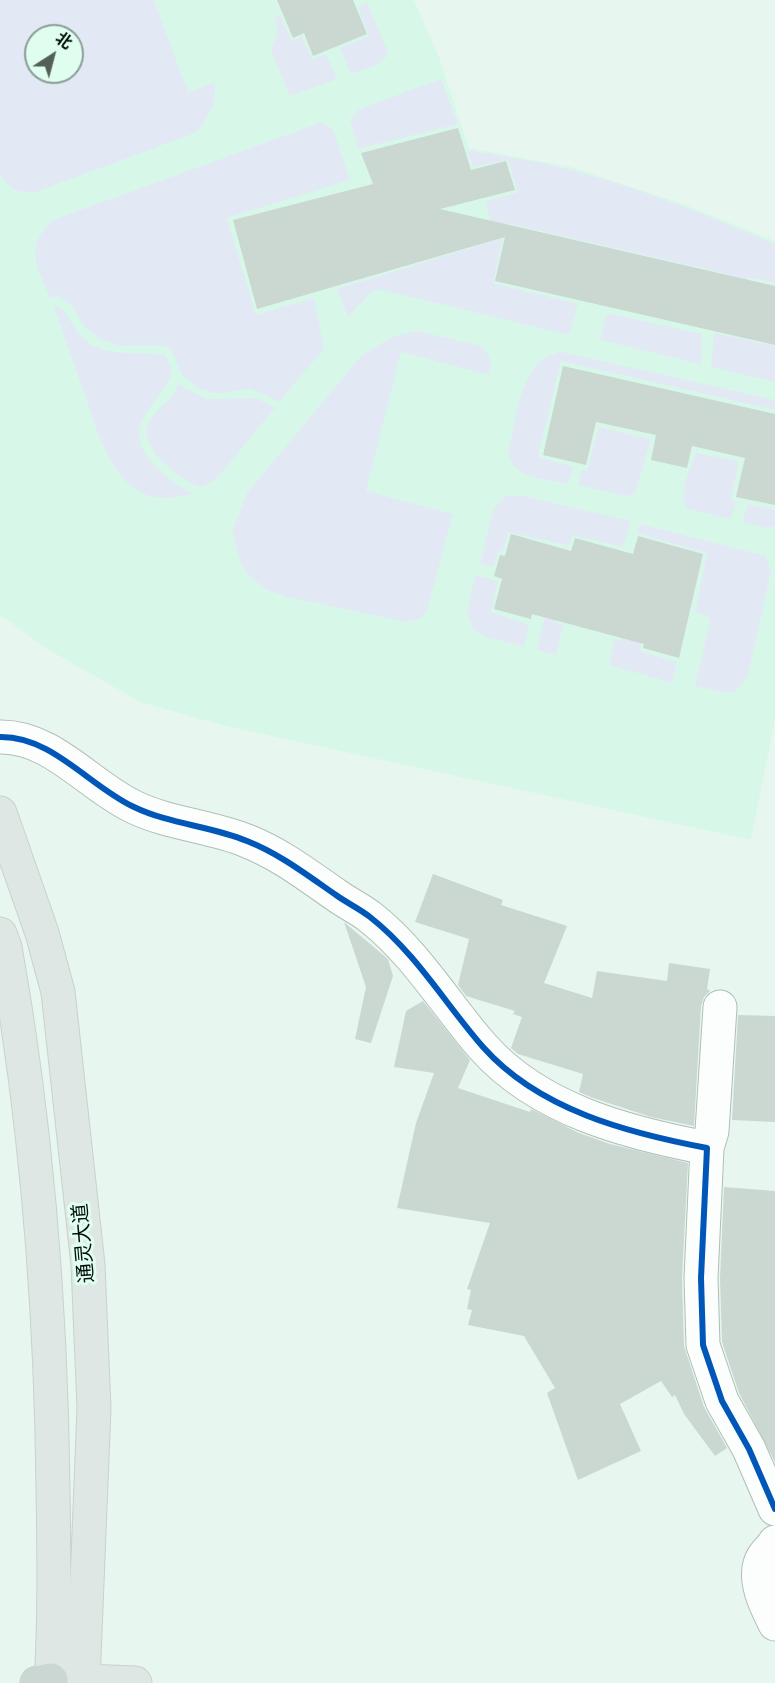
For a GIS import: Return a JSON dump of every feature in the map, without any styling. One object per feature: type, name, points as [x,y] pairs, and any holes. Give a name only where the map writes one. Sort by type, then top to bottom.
[{"type":"main road","name":"通灵大道","points":[[0,813],[42,933],[58,992],[88,1266],[94,1408],[83,1682]]},
{"type":"main road","points":[[0,934],[5,947],[24,1065],[37,1176],[49,1333],[55,1586],[47,1682],[135,1683]]},
{"type":"street","points":[[0,737],[27,739],[47,748],[91,781],[135,808],[246,840],[273,852],[370,917],[385,930],[410,955],[483,1047],[507,1071],[539,1091],[591,1118],[639,1134],[707,1148]]},
{"type":"street","points":[[720,1007],[712,1131],[707,1148],[700,1296],[702,1345],[722,1401],[749,1449],[775,1509]]},
{"type":"street","points":[[775,1542],[760,1562],[759,1579],[763,1597],[775,1624]]},
{"type":"shaded area","points":[[0,0],[414,0],[439,57],[469,148],[571,167],[683,204],[775,241],[775,720],[751,840],[225,726],[140,702],[47,649],[0,615]]},
{"type":"shaded area","points":[[0,0],[154,0],[188,92],[214,83],[215,97],[204,122],[195,133],[33,193],[22,192],[7,183],[0,174]]},
{"type":"shaded area","points":[[367,3],[387,49],[387,56],[379,64],[351,74],[340,48],[369,36],[358,7]]},
{"type":"shaded area","points":[[280,15],[292,41],[302,37],[312,59],[326,54],[337,79],[293,95],[289,94],[271,51],[277,31],[275,17]]},
{"type":"shaded area","points":[[441,79],[458,124],[358,149],[350,120],[359,109]]},
{"type":"shaded area","points":[[322,122],[334,131],[350,180],[227,218],[256,315],[314,298],[324,349],[279,402],[250,388],[218,394],[200,389],[182,375],[172,351],[165,346],[120,346],[99,339],[82,324],[73,307],[59,296],[50,298],[40,276],[35,257],[38,239],[53,220]]},
{"type":"shaded area","points":[[467,150],[545,164],[597,177],[674,203],[775,244],[775,283],[748,277],[746,281],[719,272],[506,223],[493,283],[578,304],[569,335],[382,290],[373,290],[348,317],[337,289],[496,240],[485,202],[518,192],[508,160],[473,167]]},
{"type":"shaded area","points":[[53,304],[65,313],[80,335],[99,348],[120,353],[164,355],[171,368],[169,380],[144,417],[140,431],[142,447],[155,466],[178,485],[193,493],[168,498],[148,495],[132,487],[119,473],[99,436]]},
{"type":"shaded area","points":[[607,313],[702,334],[701,364],[600,340]]},
{"type":"shaded area","points":[[418,331],[481,346],[487,352],[490,362],[489,375],[401,352],[366,491],[453,514],[427,611],[422,618],[406,622],[288,597],[267,590],[247,574],[241,564],[232,532],[247,493],[361,356],[393,336]]},
{"type":"shaded area","points":[[714,333],[775,346],[775,382],[711,367]]},
{"type":"shaded area","points":[[562,352],[775,400],[775,410],[561,361],[538,457],[574,467],[568,484],[532,477],[517,469],[508,454],[517,408],[528,378],[536,366],[547,357]]},
{"type":"shaded area","points":[[178,384],[207,399],[256,398],[275,408],[216,479],[202,487],[193,484],[172,470],[162,461],[148,441],[147,430],[150,420],[170,399]]},
{"type":"shaded area","points":[[599,427],[651,439],[635,494],[624,496],[578,485],[582,469],[587,470]]},
{"type":"shaded area","points":[[696,453],[739,461],[731,500],[736,502],[731,519],[687,509],[684,503],[684,489]]},
{"type":"shaded area","points":[[505,496],[523,496],[631,521],[623,547],[572,535],[569,546],[509,532],[502,552],[498,551],[493,567],[480,563],[493,510]]},
{"type":"shaded area","points":[[748,504],[775,510],[775,526],[767,528],[742,522]]},
{"type":"shaded area","points":[[640,524],[765,556],[771,571],[748,676],[736,691],[725,693],[695,686],[710,621],[707,616],[695,612],[707,553],[637,533]]},
{"type":"shaded area","points":[[475,575],[498,581],[491,612],[529,625],[524,647],[487,637],[473,629],[467,612]]},
{"type":"shaded area","points":[[546,611],[557,614],[555,622],[563,625],[556,655],[537,650]]},
{"type":"shaded area","points":[[624,631],[642,636],[640,651],[677,662],[672,683],[609,665],[614,639],[621,641]]},
{"type":"building","points":[[277,0],[353,0],[367,34],[313,56],[304,33],[293,38]]},
{"type":"building","points":[[458,128],[471,170],[506,161],[515,190],[440,209],[775,286],[775,345],[495,281],[505,237],[257,309],[233,220],[373,184],[361,153]]},
{"type":"building","points":[[563,366],[775,414],[775,505],[736,497],[745,458],[692,446],[687,468],[651,460],[656,435],[596,422],[586,465],[543,455]]},
{"type":"building","points":[[511,534],[571,551],[575,538],[633,554],[638,536],[703,554],[679,658],[643,648],[644,644],[532,614],[531,619],[494,609],[502,579],[494,576],[500,555],[505,556]]},
{"type":"building","points":[[433,874],[503,900],[501,905],[567,926],[544,983],[592,998],[597,971],[667,981],[669,963],[710,969],[707,989],[710,991],[704,997],[701,1006],[694,1126],[651,1117],[593,1098],[579,1092],[583,1074],[518,1054],[511,1048],[522,1017],[513,1014],[515,1011],[466,996],[458,985],[469,939],[415,922]]},
{"type":"building","points":[[344,922],[388,959],[393,976],[371,1043],[355,1039],[366,987]]},
{"type":"building","points":[[423,1001],[470,1060],[458,1088],[530,1112],[531,1109],[579,1133],[610,1144],[688,1163],[682,1277],[684,1346],[704,1407],[727,1448],[715,1456],[684,1414],[675,1395],[672,1397],[661,1381],[620,1404],[641,1451],[578,1480],[547,1393],[555,1388],[524,1336],[468,1325],[472,1310],[467,1309],[471,1290],[467,1289],[490,1223],[397,1208],[416,1123],[434,1073],[394,1067],[406,1011]]},
{"type":"building","points":[[738,1015],[775,1016],[775,1122],[732,1120]]},
{"type":"building","points":[[724,1187],[775,1191],[775,1462],[739,1393],[722,1342],[720,1278]]},
{"type":"cycle path","points":[[0,737],[19,739],[53,753],[117,798],[147,813],[233,836],[259,846],[282,859],[366,914],[387,931],[416,963],[483,1047],[505,1069],[531,1087],[586,1116],[647,1135],[707,1148],[701,1278],[703,1345],[722,1401],[749,1449],[775,1509]]}]
